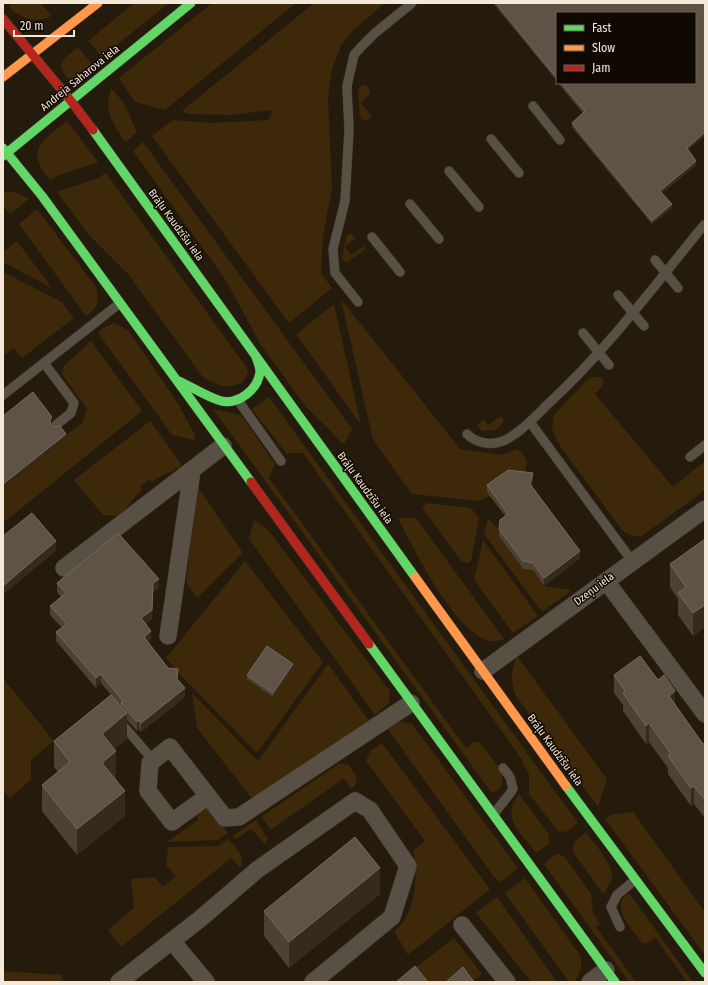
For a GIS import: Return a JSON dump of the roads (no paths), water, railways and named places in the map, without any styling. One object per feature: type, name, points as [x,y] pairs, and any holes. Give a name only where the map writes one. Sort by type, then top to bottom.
[{"type":"street","points":[[3,77],[98,3]]},
{"type":"street","name":"Andreja Saharova iela","points":[[4,152],[71,101],[191,3]]},
{"type":"street","name":"Brāļu Kaudzīšu iela","points":[[3,19],[71,101],[483,671],[635,880],[705,973]]},
{"type":"street","points":[[4,152],[42,196],[610,976],[590,982]]},
{"type":"street","points":[[176,379],[215,399],[226,402],[237,400],[253,390],[257,381],[260,368],[256,357]]},
{"type":"street","points":[[64,568],[223,446]]},
{"type":"street","points":[[168,636],[192,471]]},
{"type":"street","name":"Dzeņu iela","points":[[483,671],[705,509]]},
{"type":"street","points":[[606,581],[705,714]]},
{"type":"street","points":[[208,796],[172,822],[148,791],[150,763],[170,748],[208,796],[224,818],[239,817],[411,703]]},
{"type":"street","points":[[119,982],[172,941],[257,870],[355,801],[370,810],[408,866],[392,917],[313,982]]},
{"type":"street","points":[[462,925],[507,982]]},
{"type":"street","points":[[172,941],[206,982]]},
{"type":"lane","points":[[358,302],[335,272],[333,250],[345,201],[350,130],[347,86],[354,55],[361,46],[412,3]]},
{"type":"lane","points":[[533,106],[560,140]]},
{"type":"lane","points":[[491,139],[520,173]]},
{"type":"lane","points":[[449,172],[479,207]]},
{"type":"lane","points":[[410,204],[439,240]]},
{"type":"lane","points":[[467,434],[473,440],[487,443],[503,441],[530,422],[563,391],[599,352],[704,225],[705,227]]},
{"type":"lane","points":[[372,237],[400,272]]},
{"type":"lane","points":[[655,260],[678,288]]},
{"type":"lane","points":[[618,295],[644,326]]},
{"type":"lane","points":[[3,395],[120,303]]},
{"type":"lane","points":[[583,333],[609,365]]},
{"type":"lane","points":[[44,363],[74,403],[71,413],[56,425]]},
{"type":"lane","points":[[237,400],[281,461]]},
{"type":"lane","points":[[530,422],[632,561]]},
{"type":"lane","points":[[690,457],[705,445]]},
{"type":"lane","points":[[115,715],[153,760]]},
{"type":"lane","points":[[494,816],[500,804],[508,797],[513,789],[510,777],[503,768]]},
{"type":"lane","points":[[620,927],[611,907],[617,895],[635,880]]}]
